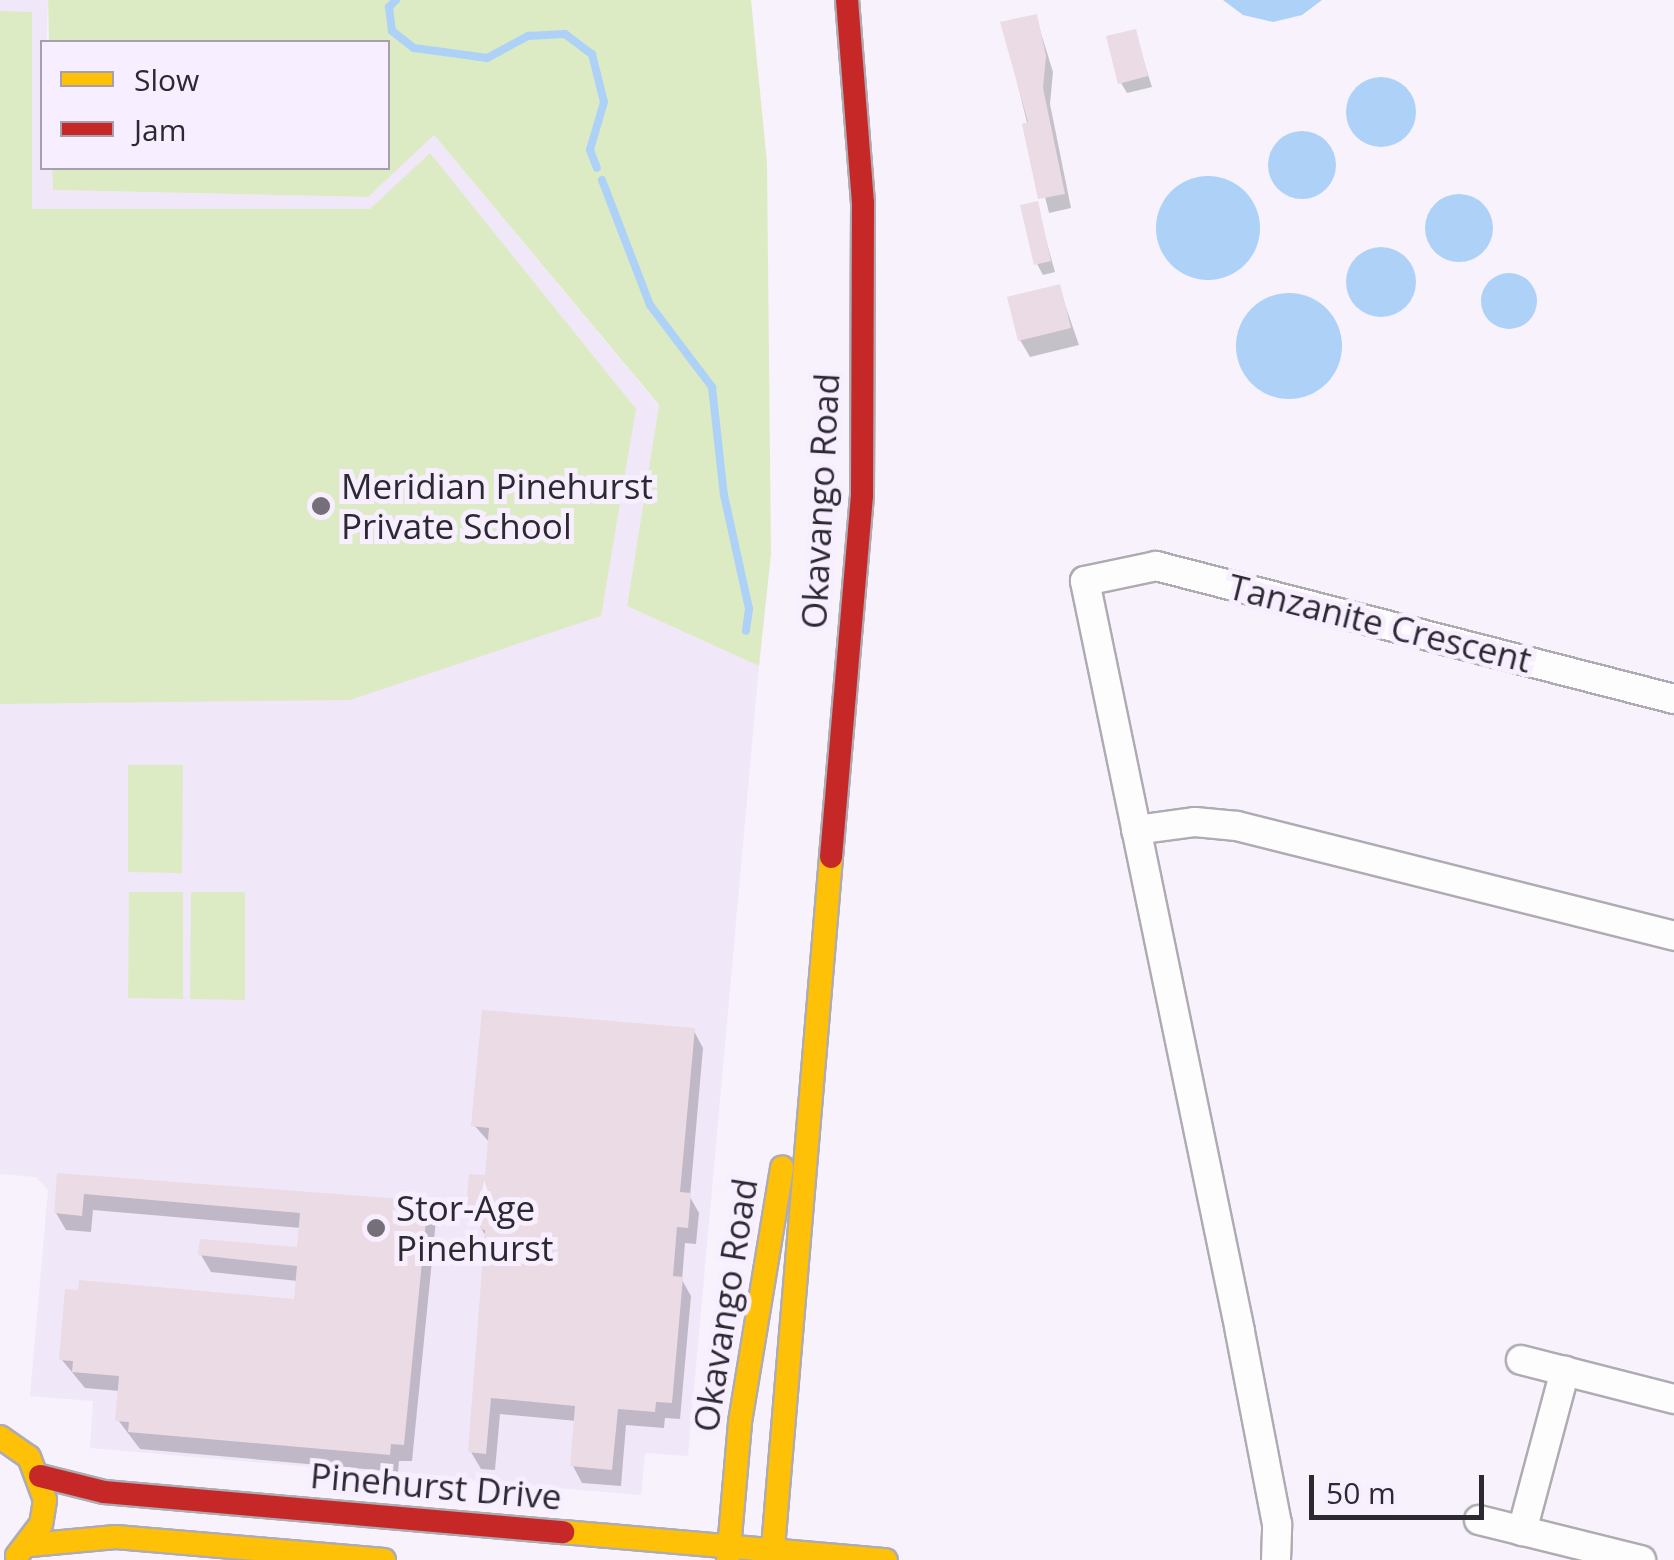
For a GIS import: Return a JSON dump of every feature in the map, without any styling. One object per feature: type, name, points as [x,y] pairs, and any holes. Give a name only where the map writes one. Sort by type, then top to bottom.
[{"type":"main road","name":"Okavango Road","points":[[772,1555],[862,496],[863,203],[848,0]]},
{"type":"main road","name":"Okavango Road","points":[[728,1553],[740,1422],[773,1220],[818,1004]]},
{"type":"main road","points":[[0,1436],[29,1457],[40,1476],[45,1500],[21,1552]]},
{"type":"main road","name":"Pinehurst Drive","points":[[40,1476],[104,1492],[728,1553],[886,1560]]},
{"type":"main road","points":[[21,1552],[116,1537],[384,1560]]},
{"type":"street","name":"Tanzanite Crescent","points":[[1136,830],[1084,580],[1156,566],[1674,699]]},
{"type":"street","points":[[1276,1560],[1278,1524],[1136,830],[1195,822],[1237,826],[1674,936]]},
{"type":"street","points":[[1521,1360],[1674,1399]]},
{"type":"street","points":[[1522,1531],[1565,1371]]},
{"type":"street","points":[[1478,1520],[1642,1560]]},
{"type":"shaded area","name":"Meridian Pinehurst Private School","points":[[0,0],[48,0],[47,40],[40,40],[40,170],[52,170],[53,190],[368,197],[433,134],[659,406],[627,606],[759,666],[688,1456],[645,1453],[641,1495],[90,1448],[93,1401],[30,1396],[48,1190],[36,1177],[0,1174]]},
{"type":"green space","points":[[48,0],[751,0],[767,163],[771,554],[759,666],[627,606],[659,405],[434,135],[368,197],[53,190],[52,170],[390,170],[390,40],[49,40]]},
{"type":"green space","points":[[0,11],[32,12],[32,209],[370,209],[430,153],[636,409],[601,616],[350,700],[0,704]]},
{"type":"green space","points":[[128,765],[183,765],[182,873],[128,872]]},
{"type":"green space","points":[[129,892],[183,892],[183,999],[128,998]]},
{"type":"green space","points":[[191,892],[245,892],[245,1000],[190,999]]},
{"type":"water","points":[[1223,0],[1322,0],[1302,15],[1273,22],[1243,15]]},
{"type":"water","points":[[1381,77],[1406,87],[1416,112],[1406,137],[1381,147],[1356,137],[1346,112],[1356,87]]},
{"type":"water","points":[[1302,131],[1315,133],[1326,141],[1334,152],[1334,178],[1326,189],[1315,197],[1302,199],[1289,197],[1278,189],[1270,178],[1268,165],[1270,152],[1278,141],[1289,133]]},
{"type":"water","points":[[1208,176],[1228,180],[1245,191],[1256,208],[1260,228],[1256,248],[1245,265],[1228,276],[1208,280],[1188,276],[1171,265],[1160,248],[1156,228],[1160,208],[1171,191],[1188,180]]},
{"type":"water","points":[[1459,194],[1483,204],[1493,228],[1483,252],[1459,262],[1435,252],[1425,228],[1435,204]]},
{"type":"water","points":[[1381,247],[1406,257],[1416,282],[1406,307],[1381,317],[1356,307],[1346,282],[1356,257]]},
{"type":"water","points":[[1509,273],[1529,281],[1537,301],[1529,321],[1509,329],[1489,321],[1481,301],[1489,281]]},
{"type":"water","points":[[1289,293],[1309,297],[1327,308],[1338,326],[1342,346],[1338,366],[1327,384],[1309,395],[1289,399],[1269,395],[1251,384],[1240,366],[1236,346],[1240,326],[1251,308],[1269,297]]},
{"type":"building","points":[[1037,14],[1046,56],[1043,88],[1065,194],[1038,199],[1022,124],[1028,122],[1000,22]]},
{"type":"building","points":[[1136,29],[1148,76],[1118,84],[1106,36]]},
{"type":"building","points":[[1038,201],[1051,261],[1034,265],[1020,205]]},
{"type":"building","points":[[1060,284],[1071,328],[1018,341],[1007,297]]},
{"type":"building","points":[[482,1010],[695,1028],[680,1192],[691,1193],[688,1228],[677,1227],[673,1276],[683,1277],[672,1403],[656,1402],[655,1412],[618,1409],[612,1470],[570,1466],[575,1406],[491,1398],[486,1454],[468,1452],[485,1230],[480,1229],[482,1210],[466,1209],[469,1174],[485,1175],[489,1128],[471,1126]]},
{"type":"building","points":[[57,1173],[428,1201],[404,1445],[391,1444],[390,1455],[128,1432],[129,1422],[115,1421],[119,1376],[72,1372],[73,1361],[59,1360],[65,1289],[78,1290],[79,1280],[294,1299],[297,1266],[198,1255],[200,1239],[297,1247],[300,1213],[84,1194],[82,1216],[54,1213]]},
{"type":"waterway","points":[[396,0],[389,7],[392,31],[414,48],[487,58],[528,36],[565,34],[592,54],[604,102],[590,150],[597,168]]},
{"type":"waterway","points":[[602,180],[650,305],[712,387],[724,495],[749,609],[746,631]]},
{"type":"traffic: slow","points":[[772,1560],[831,857]]},
{"type":"traffic: slow","points":[[728,1560],[740,1422],[782,1167]]},
{"type":"traffic: slow","points":[[0,1437],[29,1457],[45,1500],[41,1524],[17,1556]]},
{"type":"traffic: slow","points":[[563,1532],[886,1560]]},
{"type":"traffic: slow","points":[[30,1545],[116,1537],[384,1560]]},
{"type":"traffic: jam","points":[[831,857],[862,496],[863,203],[847,0]]},
{"type":"traffic: jam","points":[[40,1476],[104,1492],[563,1532]]},
{"type":"place","name":"Meridian Pinehurst Private School","points":[[321,506]]},
{"type":"place","name":"Stor-Age Pinehurst","points":[[376,1228]]}]
